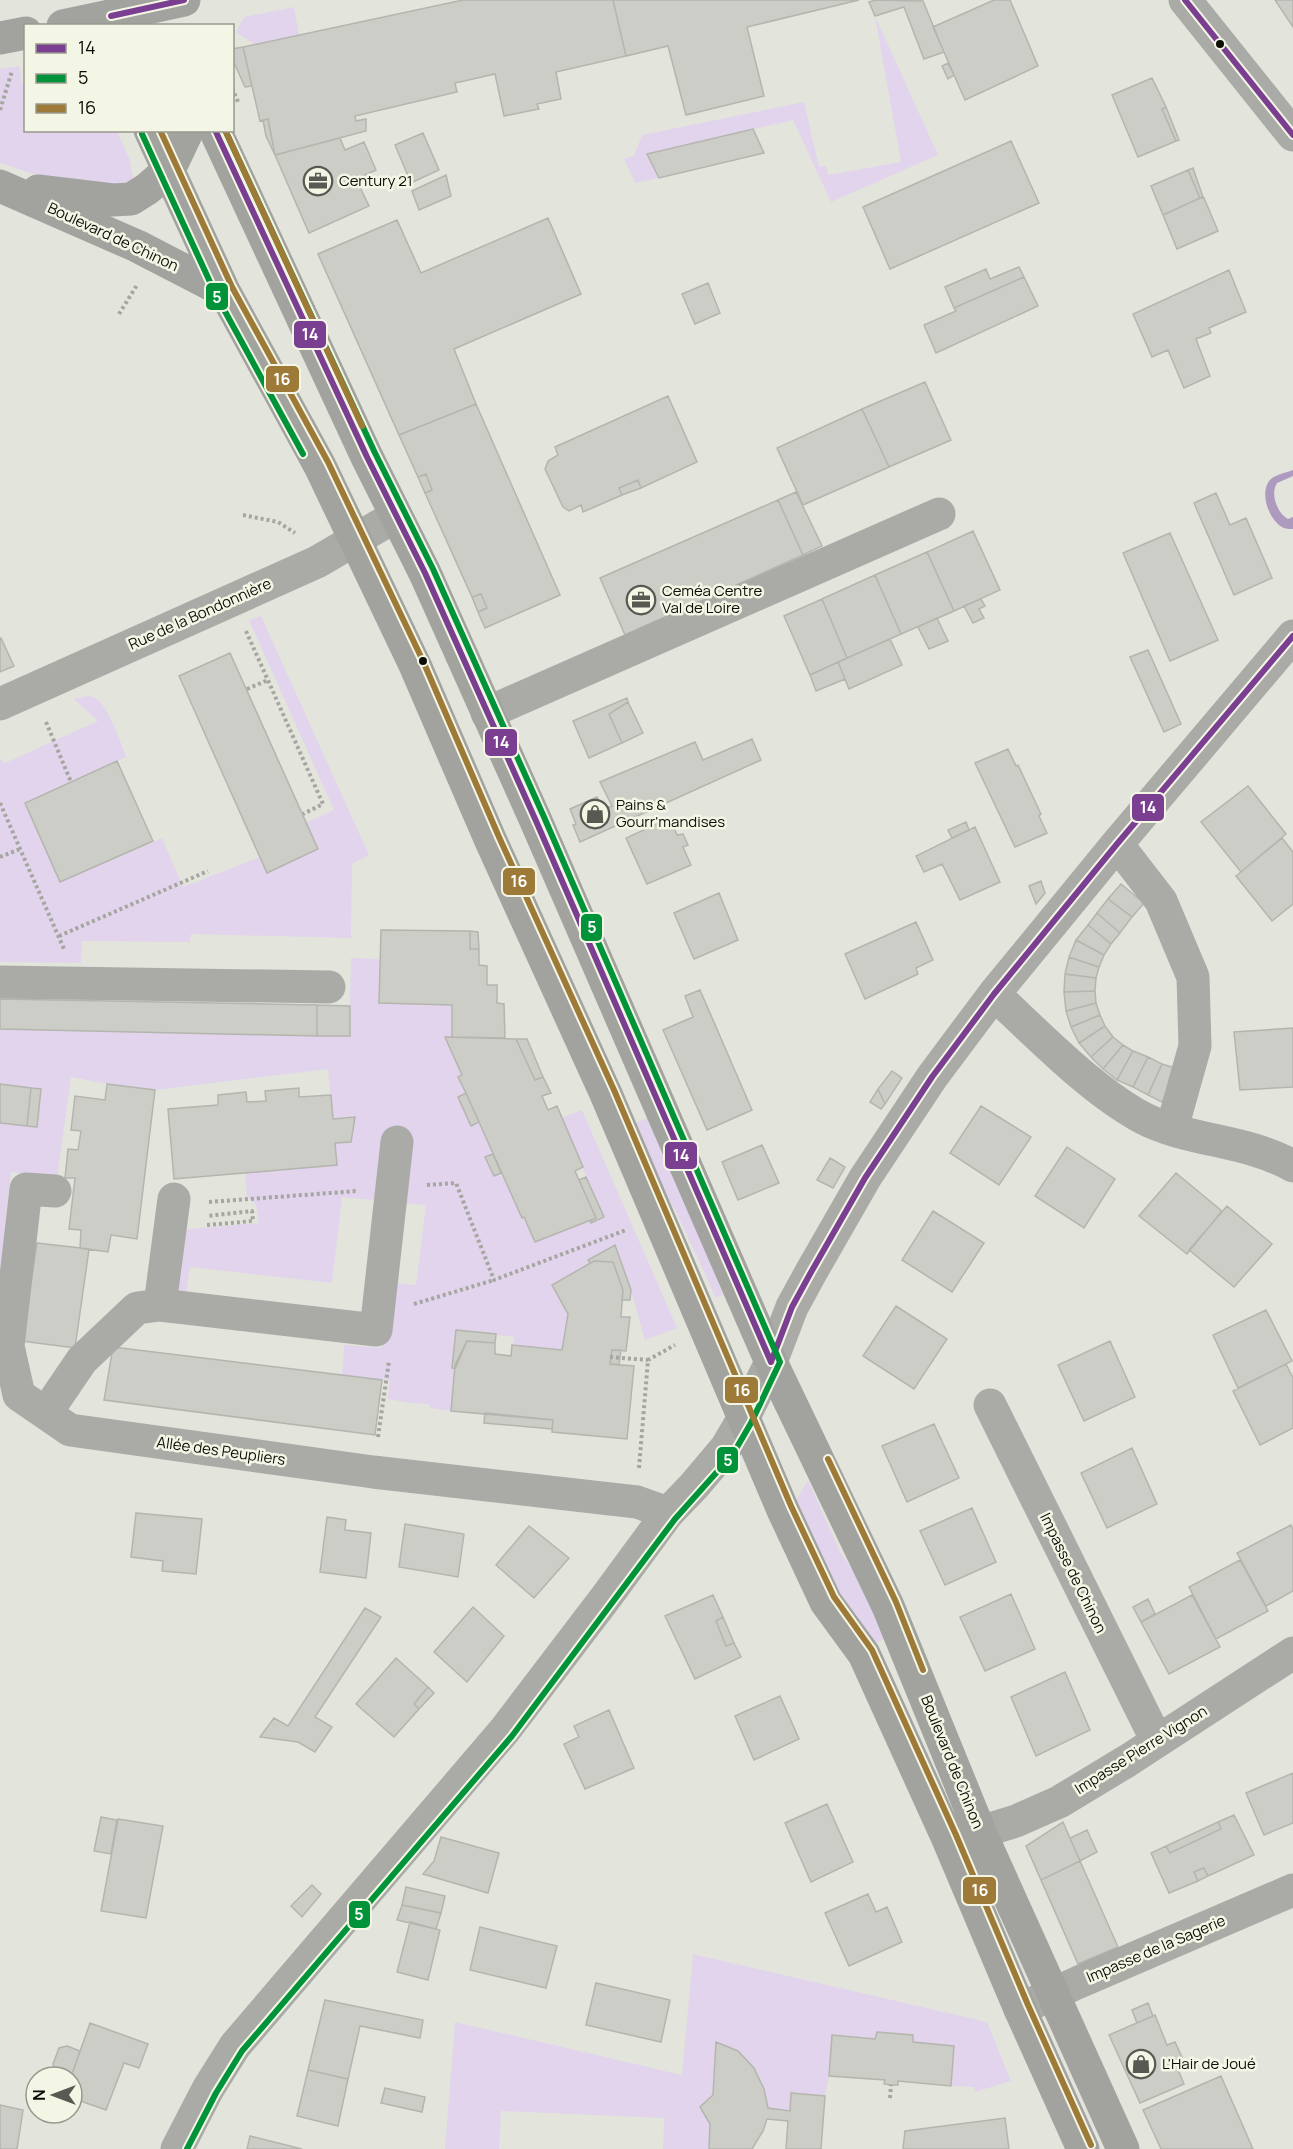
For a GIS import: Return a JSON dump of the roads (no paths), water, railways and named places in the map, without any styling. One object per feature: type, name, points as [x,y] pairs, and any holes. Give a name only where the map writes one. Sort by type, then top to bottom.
[{"type":"main road","points":[[70,24],[115,10],[171,7]]},
{"type":"main road","points":[[0,38],[24,33]]},
{"type":"main road","points":[[151,132],[224,291],[320,466],[415,665],[491,841],[606,1094],[743,1419],[826,1602],[864,1654],[948,1839],[1020,2009],[1083,2149]]},
{"type":"main road","points":[[2,186],[104,199],[131,199],[169,170],[187,132]]},
{"type":"main road","name":"Boulevard de Chinon","points":[[215,132],[367,458],[425,573],[536,820],[771,1362],[888,1606],[980,1832],[1123,2149]]},
{"type":"main road","name":"Boulevard de Chinon","points":[[2,186],[136,246],[224,291]]},
{"type":"street","points":[[1185,0],[1293,135]]},
{"type":"street","points":[[487,713],[939,514]]},
{"type":"street","name":"Rue de la Bondonnière","points":[[0,704],[317,562],[396,516]]},
{"type":"street","points":[[177,2149],[208,2089],[235,2046],[505,1730],[668,1513],[726,1448],[771,1362],[792,1307],[865,1178],[932,1077],[994,994],[1293,636]]},
{"type":"street","points":[[1117,844],[1161,901],[1193,977],[1195,1046],[1172,1128]]},
{"type":"street","points":[[0,982],[329,987]]},
{"type":"street","points":[[994,994],[1100,1090],[1142,1117],[1172,1128],[1266,1153],[1293,1166]]},
{"type":"street","points":[[46,1413],[82,1360],[136,1308],[160,1305],[376,1330],[397,1142]]},
{"type":"street","name":"Allée des Peupliers","points":[[55,1191],[26,1189],[8,1346],[19,1395],[70,1430],[373,1472],[637,1502],[668,1513]]},
{"type":"street","points":[[160,1305],[174,1199]]},
{"type":"street","name":"Impasse de Chinon","points":[[990,1405],[1157,1741]]},
{"type":"street","name":"Impasse Pierre Vignon","points":[[980,1832],[1016,1821],[1059,1802],[1293,1653]]},
{"type":"street","name":"Impasse de la Sagerie","points":[[1020,2009],[1293,1890]]},
{"type":"place","name":"Century 21","points":[[318,181]]},
{"type":"place","name":"Ceméa Centre Val de Loire","points":[[641,600]]},
{"type":"place","name":"Pains & Gourr'mandises","points":[[595,814]]},
{"type":"place","name":"L'Hair de Joué","points":[[1141,2064]]}]
